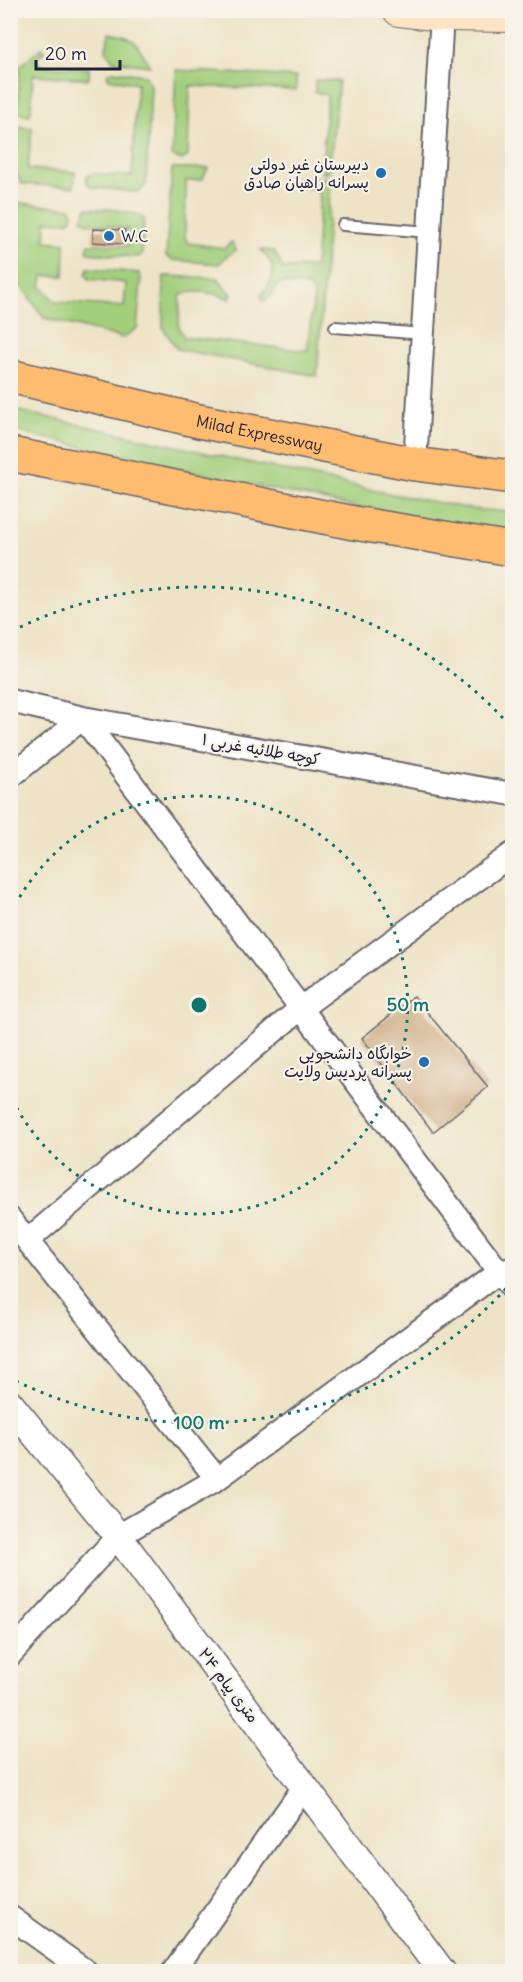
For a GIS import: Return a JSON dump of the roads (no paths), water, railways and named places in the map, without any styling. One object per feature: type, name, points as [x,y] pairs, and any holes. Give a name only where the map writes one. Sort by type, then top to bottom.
[{"type":"highway","name":"Milad Expressway","points":[[10,376],[199,421],[416,465],[513,477]]},
{"type":"highway","points":[[10,454],[354,524],[513,549]]},
{"type":"main road","points":[[399,10],[441,15],[513,16]]},
{"type":"street","points":[[416,465],[441,15]]},
{"type":"street","name":"کوچه طلائیه غربی ۱","points":[[10,701],[83,718],[513,794]]},
{"type":"street","points":[[10,777],[83,718],[301,1008],[508,1276],[217,1479],[118,1536],[10,1654]]},
{"type":"street","points":[[27,1240],[301,1008],[513,854]]},
{"type":"street","points":[[10,1219],[217,1479]]},
{"type":"street","name":"۲۴ متری پیام","points":[[10,1404],[118,1536],[441,1971]]},
{"type":"street","points":[[173,1971],[304,1787]]},
{"type":"street","points":[[10,1917],[87,1971]]},
{"type":"lane","points":[[343,225],[429,232]]},
{"type":"lane","points":[[335,327],[424,334]]},
{"type":"place","name":"دبیرستان غیر دولتی پسرانه راهیان صادق","points":[[381,173]]},
{"type":"place","name":"W.C","points":[[109,236]]},
{"type":"place","name":"خوابگاه دانشجویی پسرانه پردیس ولایت","points":[[424,1062]]}]
